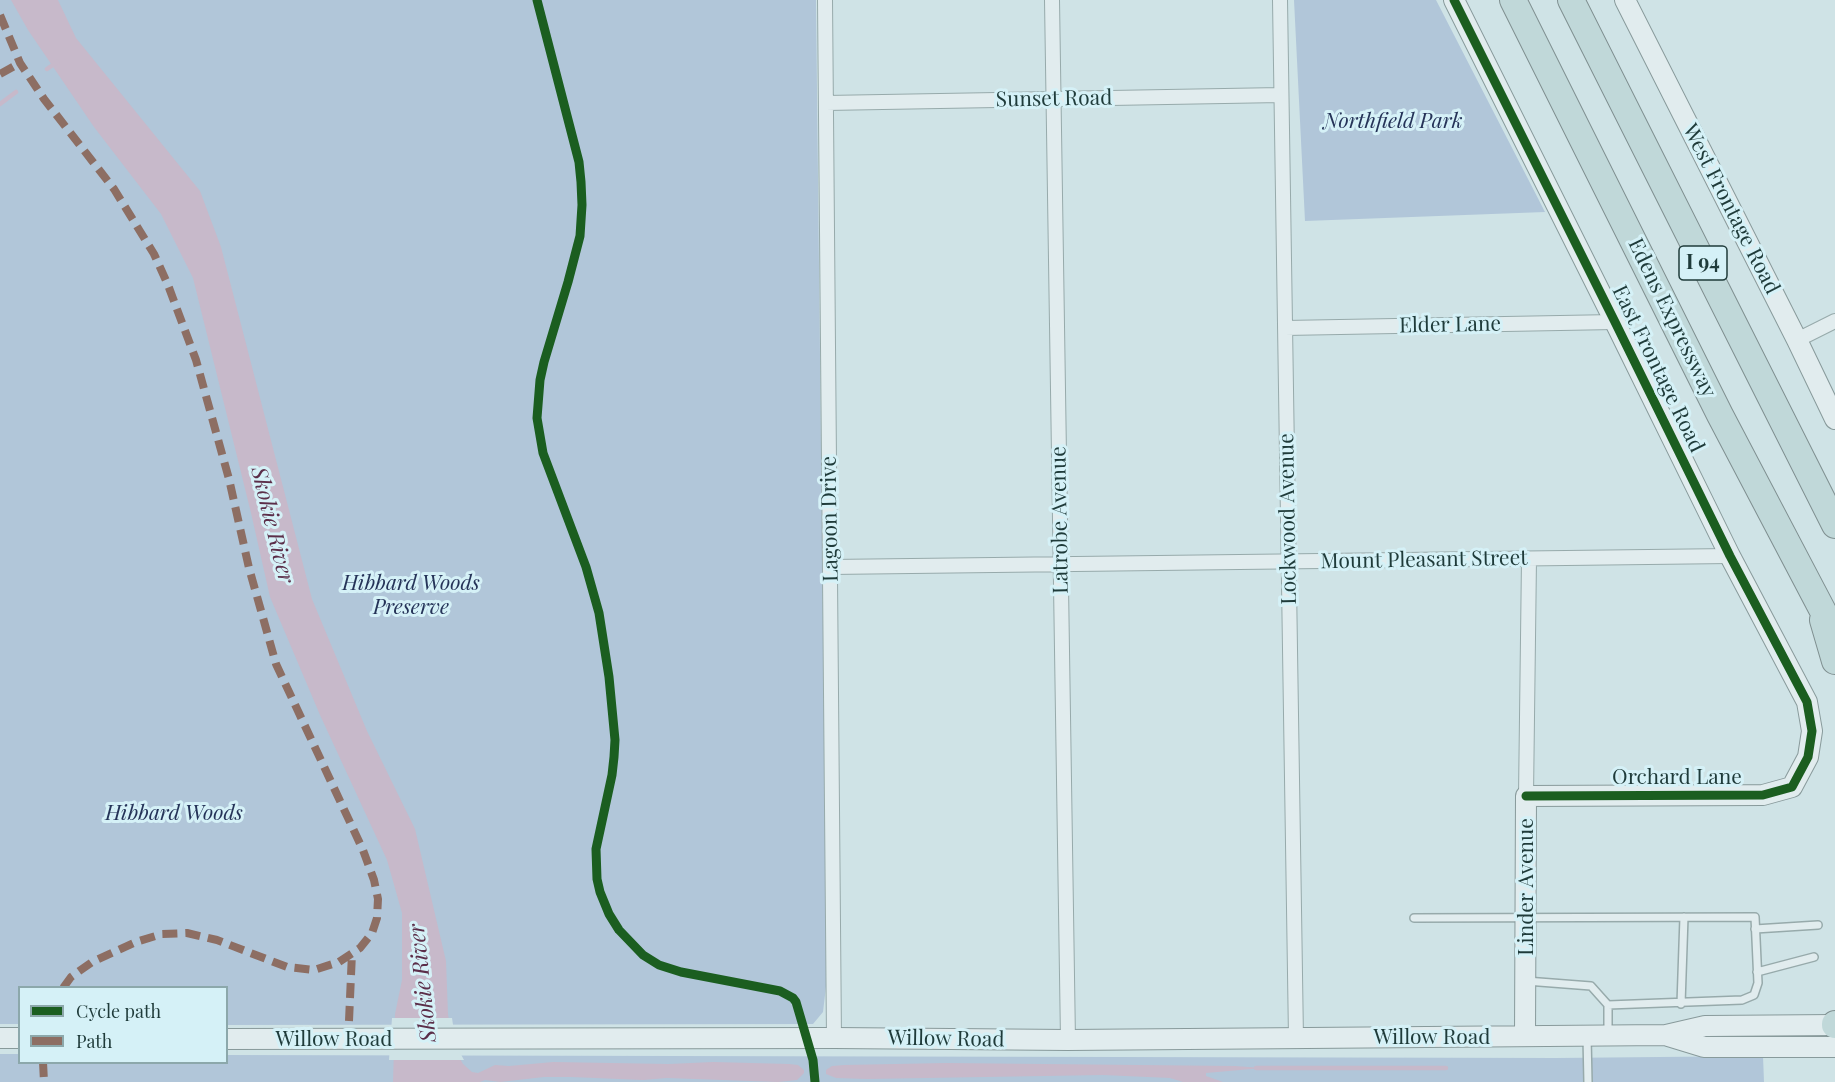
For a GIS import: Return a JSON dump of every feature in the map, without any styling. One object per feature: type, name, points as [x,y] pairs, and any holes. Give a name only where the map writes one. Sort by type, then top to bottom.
[{"type":"highway","name":"Edens Expressway","points":[[1513,0],[1720,415],[1835,634]]},
{"type":"highway","name":"I 94","points":[[1571,0],[1835,525]]},
{"type":"highway","points":[[1815,594],[1835,661]]},
{"type":"street","name":"Lagoon Drive","points":[[825,0],[834,1038]]},
{"type":"street","name":"Latrobe Avenue","points":[[1052,0],[1068,1040]]},
{"type":"street","name":"Lockwood Avenue","points":[[1280,0],[1296,1038]]},
{"type":"street","name":"East Frontage Road","points":[[1454,0],[1730,556],[1807,702],[1812,731],[1808,757]]},
{"type":"street","name":"West Frontage Road","points":[[1626,0],[1835,419]]},
{"type":"street","name":"Sunset Road","points":[[826,103],[1281,95]]},
{"type":"street","points":[[1797,340],[1835,321]]},
{"type":"street","name":"Elder Lane","points":[[1285,327],[1615,322]]},
{"type":"street","name":"Mount Pleasant Street","points":[[830,567],[1730,556]]},
{"type":"street","name":"Linder Avenue","points":[[1526,1036],[1529,559]]},
{"type":"street","name":"Orchard Lane","points":[[1526,796],[1763,795],[1792,788],[1808,757]]},
{"type":"street","name":"Willow Road","points":[[228,1039],[1068,1040],[1608,1036],[1665,1035],[1705,1026],[1835,1024]]},
{"type":"street","name":"Willow Road","points":[[1665,1035],[1704,1047],[1835,1047]]},
{"type":"street","points":[[0,1038],[18,1038]]},
{"type":"lane","points":[[1414,918],[1755,916],[1758,983],[1754,995],[1742,1000],[1608,1005]]},
{"type":"lane","points":[[1681,1004],[1684,917]]},
{"type":"lane","points":[[1755,929],[1818,925]]},
{"type":"lane","points":[[1757,972],[1814,957]]},
{"type":"lane","points":[[1526,981],[1591,986],[1608,1005],[1608,1036]]},
{"type":"lane","points":[[1587,1036],[1588,1082]]},
{"type":"green space","name":"Hibbard Woods Preserve","points":[[0,0],[816,0],[827,978],[823,1012],[813,1024],[228,1025],[228,986],[18,986],[18,1024],[0,1024]]},
{"type":"green space","name":"Northfield Park","points":[[1294,0],[1436,0],[1545,212],[1305,221]]},
{"type":"green space","points":[[0,1054],[18,1054],[18,1064],[228,1064],[228,1055],[1556,1058],[1763,1056],[1764,1082],[0,1082]]},
{"type":"water","name":"Skokie River","points":[[11,0],[58,0],[76,38],[200,191],[221,247],[312,599],[367,731],[415,829],[446,961],[448,1014],[453,1046],[463,1064],[472,1072],[478,1073],[495,1065],[553,1062],[789,1064],[798,1065],[804,1070],[797,1080],[778,1082],[544,1077],[500,1082],[485,1080],[480,1082],[393,1082],[395,1014],[402,980],[402,913],[387,860],[320,715],[270,597],[193,278],[161,214],[94,127],[28,30]]},
{"type":"water","points":[[946,1063],[1263,1068],[1206,1073],[1206,1076],[1223,1082],[1183,1082],[1170,1078],[1103,1075],[867,1079],[836,1078],[826,1074],[826,1070],[832,1066]]},
{"type":"pier","points":[[392,1018],[452,1018],[456,1045],[464,1060],[389,1060]]},
{"type":"waterway","points":[[47,69],[57,62]]},
{"type":"waterway","points":[[0,104],[16,92]]},
{"type":"waterway","points":[[1256,1068],[1446,1068]]},
{"type":"marked path","points":[[0,15],[20,63],[44,99],[114,189],[154,254],[168,285],[196,360],[276,664],[363,850],[378,899],[377,918],[372,933],[360,948],[339,962],[314,970],[287,967],[217,940],[187,933],[162,934],[136,942],[92,962],[71,977],[64,986]]},
{"type":"marked path","points":[[0,74],[20,63]]},
{"type":"marked path","points":[[349,1021],[352,953]]},
{"type":"marked path","points":[[43,1064],[44,1082]]},
{"type":"cycle path","points":[[537,0],[579,162],[581,182],[580,236],[544,362],[537,418],[543,453],[586,567],[599,613],[609,677],[615,740],[612,775],[596,849],[600,892],[619,930],[643,955],[659,965],[681,972],[780,991],[793,998],[813,1060],[815,1082]]},
{"type":"cycle path","points":[[1454,0],[1730,556],[1807,702],[1812,731],[1808,757],[1792,787],[1763,795],[1526,796]]},
{"type":"park label","name":"Hibbard Woods","points":[[174,813]]}]
